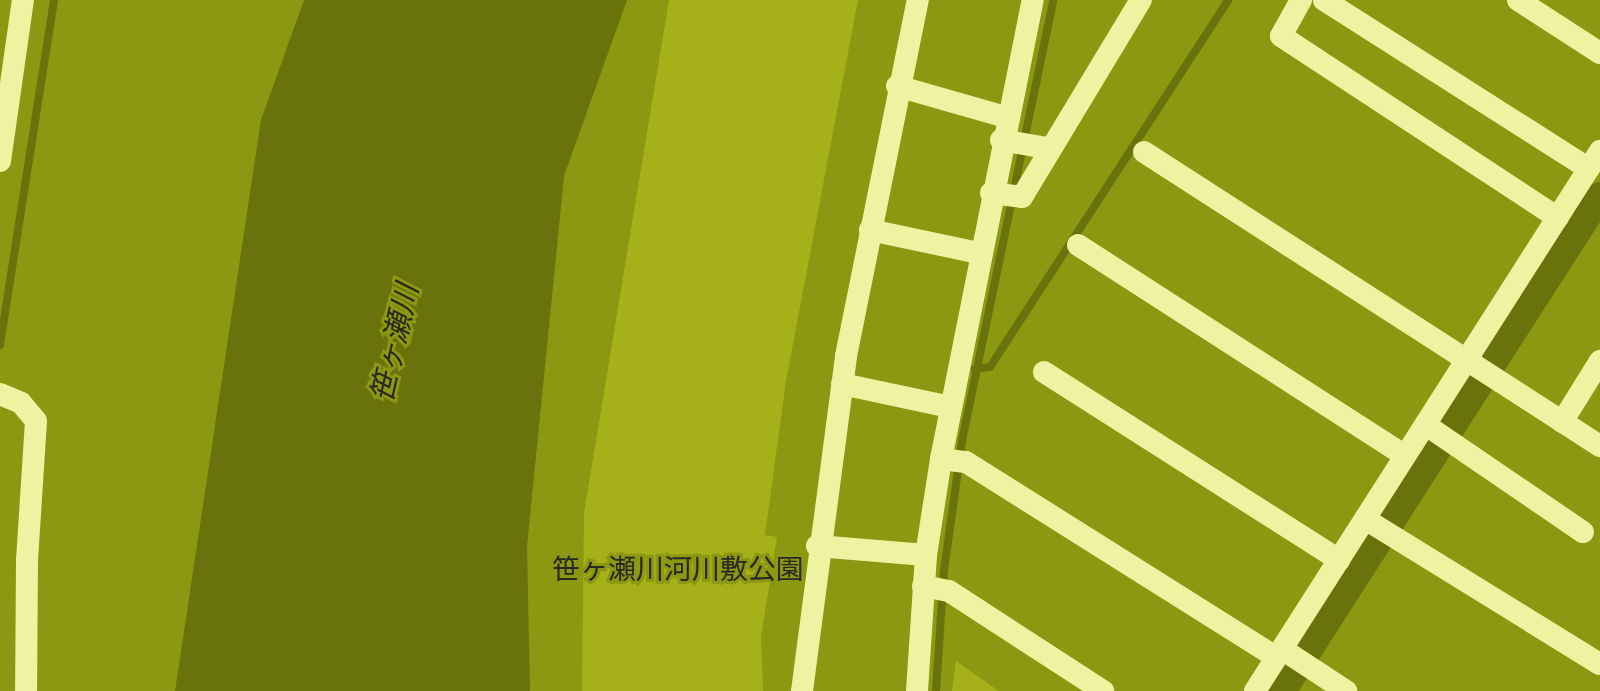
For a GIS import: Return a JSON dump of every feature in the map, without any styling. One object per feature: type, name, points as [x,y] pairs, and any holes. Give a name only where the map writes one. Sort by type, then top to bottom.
[{"type":"street","points":[[0,161],[23,0]]},
{"type":"street","points":[[802,691],[817,546],[842,384],[897,86],[918,0]]},
{"type":"street","points":[[1006,117],[1033,0]]},
{"type":"street","points":[[917,691],[935,588],[926,555],[953,460],[950,407],[979,253],[1023,144],[1141,0]]},
{"type":"street","points":[[1301,0],[1281,36],[1558,218]]},
{"type":"street","points":[[1255,691],[1290,657],[1339,560],[1378,527],[1405,456],[1440,434],[1482,369],[1558,218],[1594,160],[1324,0]]},
{"type":"street","points":[[1518,0],[1600,53]]},
{"type":"street","points":[[897,86],[1006,117],[1023,144]]},
{"type":"street","points":[[1003,194],[1023,144]]},
{"type":"street","points":[[1144,152],[1600,446]]},
{"type":"street","points":[[870,230],[979,253]]},
{"type":"street","points":[[1078,245],[1405,456]]},
{"type":"street","points":[[1562,422],[1600,361]]},
{"type":"street","points":[[1044,372],[1339,560]]},
{"type":"street","points":[[842,384],[950,407]]},
{"type":"street","points":[[1,394],[21,403],[36,421],[27,560],[26,691]]},
{"type":"street","points":[[1440,434],[1583,532]]},
{"type":"street","points":[[953,460],[1346,691]]},
{"type":"street","points":[[1378,527],[1600,664]]},
{"type":"street","points":[[817,546],[926,555]]},
{"type":"street","points":[[935,588],[1103,691]]},
{"type":"green space","name":"笹ヶ瀬川河川敷公園","points":[[669,0],[858,0],[786,381],[765,535],[777,537],[761,637],[763,691],[582,691],[584,513]]},
{"type":"green space","points":[[956,661],[999,691],[952,691]]},
{"type":"water","name":"笹ヶ瀬川","points":[[304,0],[627,0],[564,176],[527,546],[530,691],[175,691],[261,120]]},
{"type":"waterway","points":[[0,345],[54,0]]},
{"type":"waterway","points":[[936,691],[944,571],[962,441],[1053,0]]},
{"type":"waterway","points":[[975,369],[990,367],[1228,0]]},
{"type":"waterway","points":[[1282,691],[1600,196]]}]
